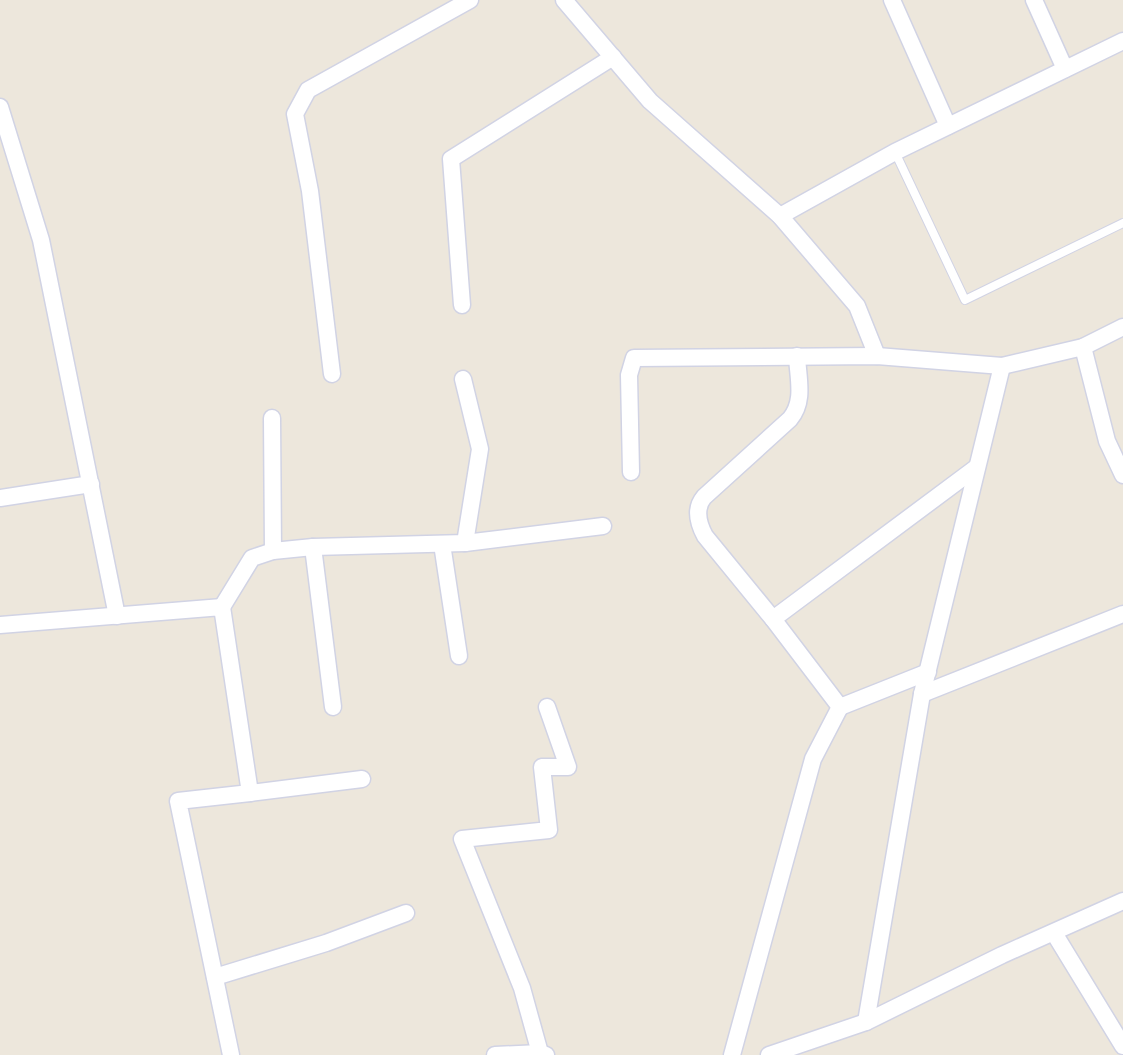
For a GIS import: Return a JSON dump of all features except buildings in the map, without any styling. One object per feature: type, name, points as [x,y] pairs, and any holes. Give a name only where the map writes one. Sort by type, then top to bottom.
[{"type":"street","points":[[332,374],[310,191],[296,114],[308,90],[470,0]]},
{"type":"street","points":[[564,0],[650,101],[780,216],[857,306],[877,356]]},
{"type":"street","points":[[892,0],[948,126]]},
{"type":"street","points":[[1034,0],[1065,69]]},
{"type":"street","points":[[780,216],[895,152],[1123,41]]},
{"type":"street","points":[[462,305],[451,159],[613,57]]},
{"type":"street","points":[[0,107],[41,240],[117,616]]},
{"type":"street","points":[[631,472],[629,375],[634,358],[877,356],[1002,366],[1083,347],[1123,327]]},
{"type":"street","points":[[1083,347],[1107,441],[1123,475]]},
{"type":"street","points":[[797,356],[798,409],[790,419],[700,501],[699,524],[705,536],[773,619],[840,707]]},
{"type":"street","points":[[867,1022],[922,694],[1002,366]]},
{"type":"street","points":[[463,379],[480,449],[465,543]]},
{"type":"street","points":[[272,418],[273,551]]},
{"type":"street","points":[[773,619],[977,467]]},
{"type":"street","points":[[0,498],[91,484]]},
{"type":"street","points":[[250,793],[222,607],[252,558],[273,551],[314,547],[465,543],[603,526]]},
{"type":"street","points":[[442,544],[459,656]]},
{"type":"street","points":[[314,547],[333,707]]},
{"type":"street","points":[[0,625],[222,607]]},
{"type":"street","points":[[922,694],[1123,614]]},
{"type":"street","points":[[732,1055],[813,759],[840,707],[927,672]]},
{"type":"street","points":[[495,1055],[543,1054],[522,988],[462,839],[549,830],[542,767],[568,767],[547,707]]},
{"type":"street","points":[[231,1055],[178,801],[362,779]]},
{"type":"street","points":[[769,1055],[867,1022],[1002,955],[1123,901]]},
{"type":"street","points":[[215,977],[326,943],[406,913]]},
{"type":"street","points":[[1054,933],[1123,1046]]},
{"type":"lane","points":[[895,152],[965,300],[1123,223]]}]
